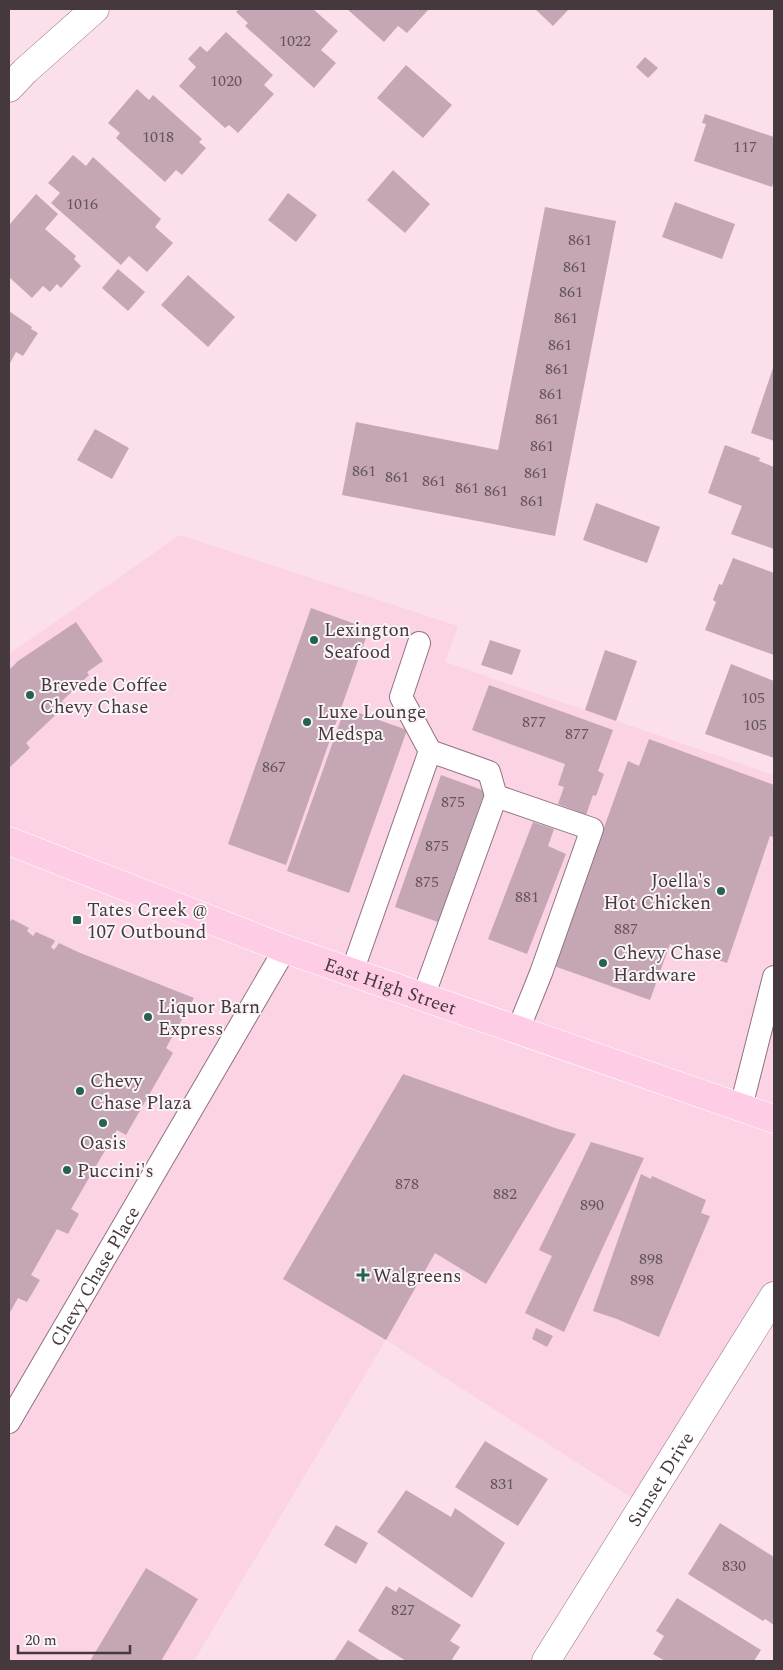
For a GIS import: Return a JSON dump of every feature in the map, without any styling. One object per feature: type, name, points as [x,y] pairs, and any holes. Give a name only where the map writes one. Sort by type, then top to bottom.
[{"type":"main road","name":"East High Street","points":[[9,841],[285,949],[774,1119]]},
{"type":"street","points":[[9,88],[25,71],[94,9]]},
{"type":"street","name":"Sunset Drive","points":[[546,1661],[774,1296]]},
{"type":"lane","points":[[419,643],[401,697],[430,750],[489,772],[496,796],[423,997]]},
{"type":"lane","points":[[352,972],[430,750]]},
{"type":"lane","points":[[496,796],[592,829],[541,973],[518,1030]]},
{"type":"lane","name":"Chevy Chase Place","points":[[9,1422],[285,949]]},
{"type":"lane","points":[[741,1107],[774,977]]},
{"type":"shaded area","points":[[180,535],[458,626],[445,662],[774,775],[774,1289],[643,1505],[386,1340],[194,1661],[9,1661],[9,654]]},
{"type":"building","points":[[239,9],[313,9],[338,31],[321,50],[336,63],[314,88],[245,26],[248,23],[236,12]]},
{"type":"building","points":[[347,9],[429,9],[407,33],[398,26],[384,42]]},
{"type":"building","points":[[535,9],[569,9],[553,26]]},
{"type":"building","points":[[226,32],[273,75],[264,85],[274,94],[238,133],[229,125],[225,128],[179,86],[196,67],[188,59],[200,46],[207,52]]},
{"type":"building","points":[[645,57],[658,68],[648,78],[636,67]]},
{"type":"building","points":[[406,65],[452,105],[423,138],[377,98]]},
{"type":"building","points":[[137,89],[149,100],[153,95],[202,139],[199,142],[206,148],[182,175],[176,170],[165,182],[116,138],[120,133],[108,123]]},
{"type":"building","points":[[705,114],[774,137],[774,180],[772,187],[694,161],[706,124],[702,123]]},
{"type":"building","points":[[73,155],[86,166],[93,157],[161,219],[155,227],[173,243],[147,272],[129,256],[121,265],[51,203],[60,193],[48,183]]},
{"type":"building","points":[[393,170],[430,204],[405,233],[367,200]]},
{"type":"building","points":[[288,193],[317,215],[296,242],[268,220]]},
{"type":"building","points":[[36,194],[58,214],[45,229],[76,256],[74,259],[81,266],[61,288],[57,284],[50,292],[43,286],[32,298],[9,277],[9,225]]},
{"type":"building","points":[[675,202],[735,224],[722,259],[662,237]]},
{"type":"building","points":[[545,207],[616,221],[555,536],[342,495],[356,422],[498,450]]},
{"type":"building","points":[[118,269],[145,292],[128,311],[102,288]]},
{"type":"building","points":[[188,275],[235,317],[208,347],[161,305]]},
{"type":"building","points":[[9,311],[38,333],[23,356],[16,352],[9,365]]},
{"type":"building","points":[[774,365],[774,441],[751,433]]},
{"type":"building","points":[[95,429],[129,448],[112,479],[77,460]]},
{"type":"building","points":[[725,445],[760,458],[759,461],[774,467],[774,549],[731,534],[742,506],[708,493]]},
{"type":"building","points":[[596,503],[660,527],[647,563],[583,540]]},
{"type":"building","points":[[733,558],[774,573],[774,655],[705,630],[716,602],[713,600],[719,584],[722,585]]},
{"type":"building","points":[[311,608],[369,629],[286,865],[228,844]]},
{"type":"building","points":[[76,622],[103,661],[87,672],[89,675],[62,701],[66,705],[26,743],[30,748],[9,768],[9,670],[18,661]]},
{"type":"building","points":[[490,640],[521,650],[512,675],[481,665]]},
{"type":"building","points":[[605,650],[637,661],[616,721],[585,710]]},
{"type":"building","points":[[731,664],[774,681],[774,758],[705,734]]},
{"type":"building","points":[[489,685],[613,730],[598,771],[604,774],[596,796],[593,795],[586,815],[558,804],[564,787],[558,785],[565,764],[472,730]]},
{"type":"building","points":[[345,708],[407,730],[349,893],[287,871]]},
{"type":"building","points":[[649,739],[774,785],[774,837],[770,836],[727,963],[670,944],[650,1000],[554,966],[628,761],[639,766]]},
{"type":"building","points":[[441,775],[485,791],[438,922],[395,907]]},
{"type":"building","points":[[533,822],[554,829],[548,846],[566,854],[527,954],[488,939]]},
{"type":"building","name":"Chevy Chase Plaza","points":[[12,919],[29,928],[27,931],[33,936],[36,932],[54,940],[51,947],[54,950],[59,943],[194,998],[166,1048],[173,1053],[126,1135],[117,1130],[71,1209],[79,1214],[68,1234],[57,1229],[31,1275],[40,1280],[27,1302],[18,1298],[9,1314],[9,923]]},
{"type":"building","name":"Walgreens","points":[[403,1074],[576,1134],[486,1284],[435,1253],[386,1340],[283,1279]]},
{"type":"building","points":[[591,1142],[644,1158],[564,1332],[525,1313],[552,1256],[539,1250]]},
{"type":"building","points":[[641,1174],[651,1179],[652,1176],[706,1200],[701,1213],[710,1216],[659,1337],[593,1311]]},
{"type":"building","points":[[536,1328],[553,1336],[547,1347],[532,1339]]},
{"type":"building","points":[[485,1441],[548,1479],[518,1526],[455,1487]]},
{"type":"building","points":[[406,1490],[451,1517],[455,1508],[505,1543],[472,1598],[377,1532]]},
{"type":"building","points":[[720,1523],[774,1557],[774,1625],[765,1619],[763,1621],[688,1574]]},
{"type":"building","points":[[336,1525],[368,1543],[356,1564],[324,1545]]},
{"type":"building","points":[[146,1568],[198,1599],[161,1661],[90,1661]]},
{"type":"building","points":[[386,1586],[396,1592],[399,1587],[461,1625],[450,1641],[460,1647],[451,1661],[406,1661],[358,1631]]},
{"type":"building","points":[[677,1598],[761,1650],[754,1661],[665,1661],[653,1654],[664,1636],[656,1631]]},
{"type":"building","points":[[348,1640],[381,1661],[334,1661]]},
{"type":"place","name":"Lexington Seafood","points":[[314,640]]},
{"type":"place","name":"Brevede Coffee Chevy Chase","points":[[30,695]]},
{"type":"place","name":"Luxe Lounge Medspa","points":[[307,722]]},
{"type":"place","name":"Joella's Hot Chicken","points":[[721,891]]},
{"type":"place","name":"Tates Creek @ 107 Outbound","points":[[77,920]]},
{"type":"place","name":"Chevy Chase Hardware","points":[[603,963]]},
{"type":"place","name":"Liquor Barn Express","points":[[148,1017]]},
{"type":"place","name":"Chevy Chase Plaza","points":[[80,1091]]},
{"type":"place","name":"Oasis","points":[[103,1123]]},
{"type":"place","name":"Puccini's","points":[[67,1170]]},
{"type":"place","name":"Walgreens","points":[[363,1275]]}]
